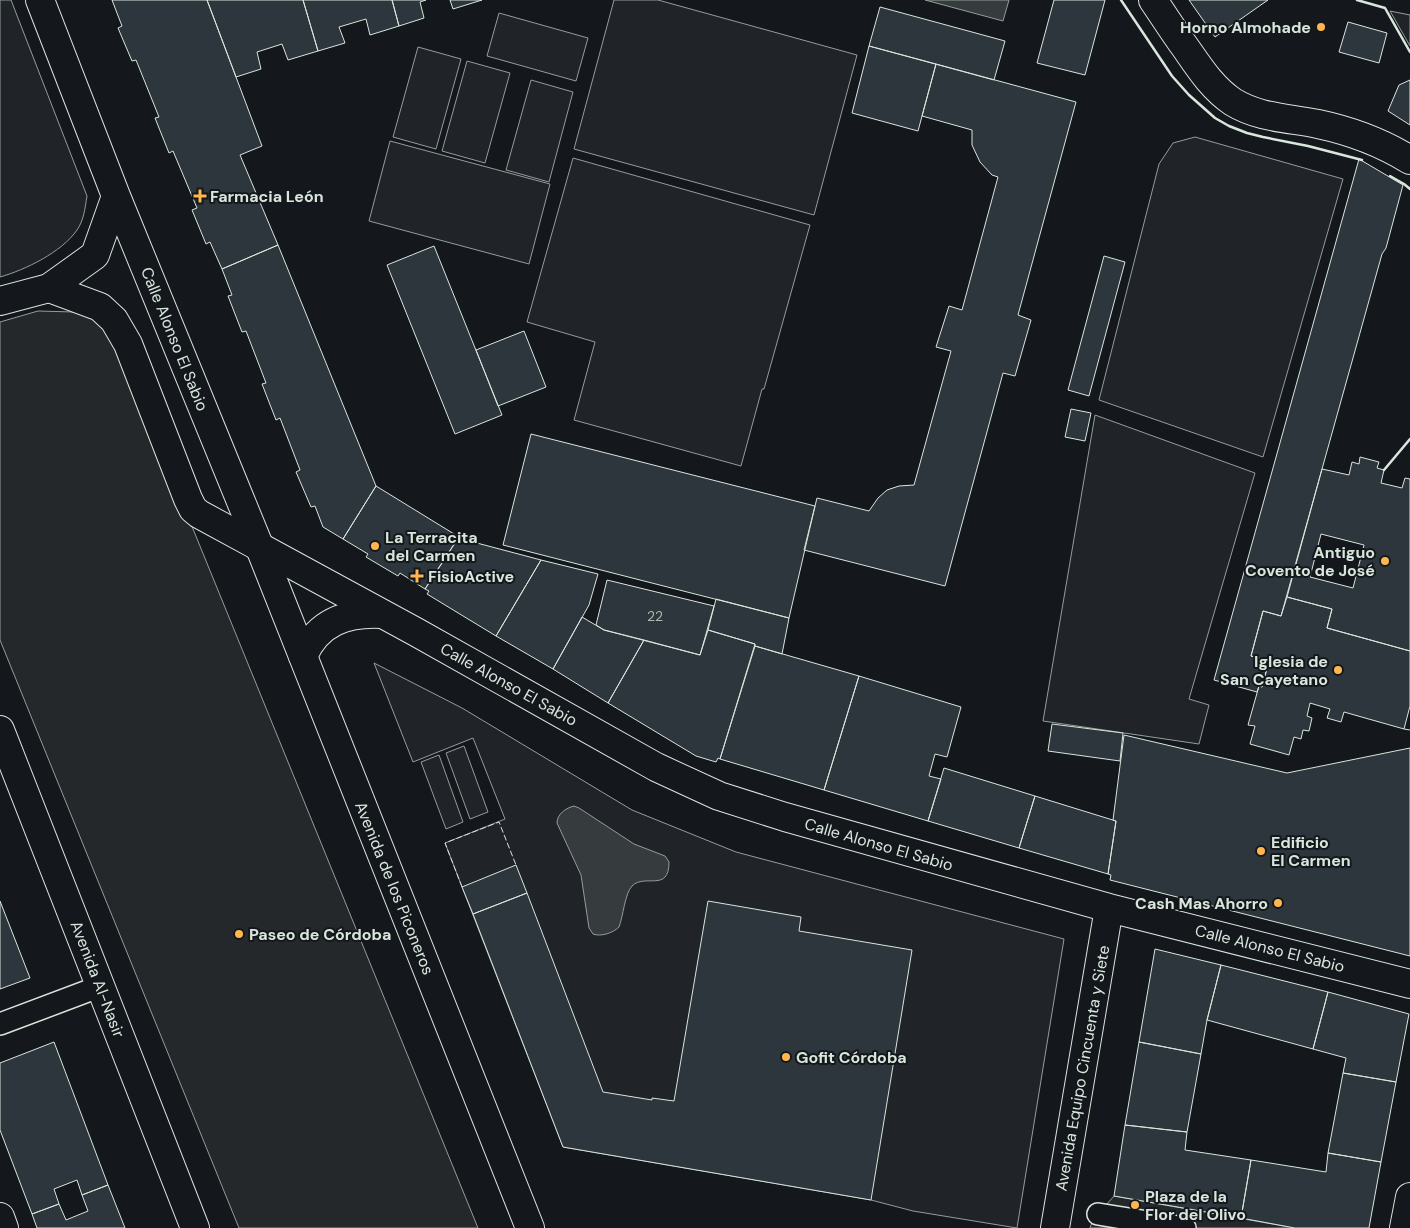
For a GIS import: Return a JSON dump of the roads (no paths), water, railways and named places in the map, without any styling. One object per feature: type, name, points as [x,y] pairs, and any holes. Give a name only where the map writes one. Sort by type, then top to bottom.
[{"type":"street","name":"Calle Alonso El Sabio","points":[[40,0],[116,196],[260,548],[656,767],[719,796],[785,818],[1110,908],[1410,984]]},
{"type":"street","points":[[1153,0],[1216,88],[1234,102],[1261,115],[1353,132],[1391,148],[1410,160]]},
{"type":"street","points":[[0,301],[49,288],[94,254],[116,196]]},
{"type":"street","points":[[49,288],[100,307],[114,320],[128,344],[190,504],[205,518],[260,548]]},
{"type":"street","name":"Avenida de los Piconeros","points":[[260,548],[530,1228]]},
{"type":"street","name":"Calle Alonso El Sabio","points":[[303,656],[317,634],[334,621],[357,614],[382,614]]},
{"type":"street","name":"Avenida Al-Nasir","points":[[0,730],[196,1228]]},
{"type":"street","name":"Avenida Equipo Cincuenta y Siete","points":[[1055,1228],[1110,908]]},
{"type":"street","points":[[0,1024],[101,986]]},
{"type":"street","points":[[1404,1228],[1410,1197]]},
{"type":"street","points":[[1098,1214],[1185,1228]]},
{"type":"street","points":[[0,1217],[4,1228]]},
{"type":"place","name":"Horno Almohade","points":[[1321,27]]},
{"type":"place","name":"Farmacia León","points":[[200,196]]},
{"type":"place","name":"La Terracita del Carmen","points":[[375,546]]},
{"type":"place","name":"Antiguo Covento de José","points":[[1385,561]]},
{"type":"place","name":"FisioActive","points":[[417,576]]},
{"type":"place","name":"Iglesia de San Cayetano","points":[[1338,670]]},
{"type":"place","name":"Edificio El Carmen","points":[[1261,851]]},
{"type":"place","name":"Cash Mas Ahorro","points":[[1278,903]]},
{"type":"place","name":"Paseo de Córdoba","points":[[239,934]]},
{"type":"place","name":"Gofit Córdoba","points":[[786,1057]]},
{"type":"place","name":"Plaza de la Flor del Olivo","points":[[1135,1205]]}]
